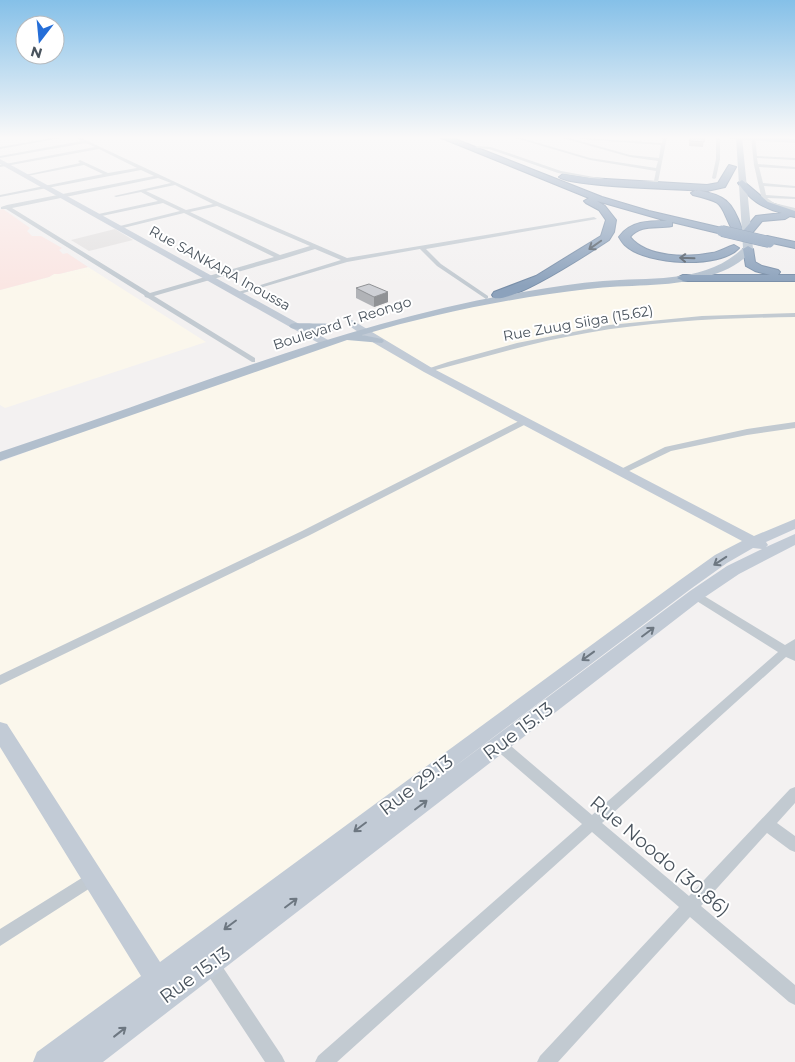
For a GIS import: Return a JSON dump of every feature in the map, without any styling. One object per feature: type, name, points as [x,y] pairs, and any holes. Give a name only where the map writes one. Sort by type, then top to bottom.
[{"type":"highway","points":[[498,295],[540,278],[605,238],[611,226],[608,214],[602,208],[561,187]]},
{"type":"highway","points":[[571,187],[613,204],[704,227]]},
{"type":"highway","points":[[575,187],[662,214],[795,247]]},
{"type":"highway","points":[[667,187],[698,189],[710,187]]},
{"type":"highway","points":[[745,187],[753,198],[761,204],[795,212]]},
{"type":"highway","points":[[662,214],[628,202],[628,194],[644,190],[662,189],[716,197],[728,206],[737,229]]},
{"type":"highway","points":[[748,231],[759,218],[776,216],[795,218]]},
{"type":"highway","points":[[722,230],[676,224],[646,225],[633,228],[624,237],[628,243],[640,250],[658,255],[682,258],[709,257],[734,248]]},
{"type":"highway","points":[[748,249],[748,262],[755,267],[774,272],[795,273]]},
{"type":"highway","points":[[683,278],[795,278]]},
{"type":"main road","name":"Rue SANKARA Inoussa","points":[[49,187],[326,343]]},
{"type":"main road","points":[[742,187],[748,231],[748,249]]},
{"type":"main road","points":[[734,248],[737,229],[735,199]]},
{"type":"main road","name":"Boulevard T. Reongo","points":[[0,457],[326,343],[352,323],[498,295],[689,272],[717,263],[725,258],[734,248]]},
{"type":"main road","name":"Boulevard T. Reongo","points":[[0,450],[252,360],[312,336],[363,330],[422,313],[522,294],[683,278],[706,273],[735,262],[748,249]]},
{"type":"main road","points":[[352,323],[378,341],[428,370],[762,546]]},
{"type":"main road","points":[[295,326],[338,332],[378,341]]},
{"type":"main road","name":"Rue 29.13","points":[[205,956],[484,733],[679,590],[721,560],[762,546],[795,524]]},
{"type":"main road","name":"Rue 15.13","points":[[81,1062],[162,987],[500,745],[696,595],[734,570],[762,546],[795,540]]},
{"type":"main road","points":[[0,730],[162,987],[47,1062]]},
{"type":"street","points":[[0,196],[45,187]]},
{"type":"street","points":[[3,208],[101,187],[137,207]]},
{"type":"street","points":[[116,196],[163,187]]},
{"type":"street","points":[[181,187],[346,260]]},
{"type":"street","points":[[761,187],[765,200],[795,212]]},
{"type":"street","points":[[0,190],[8,194]]},
{"type":"street","points":[[142,191],[281,258]]},
{"type":"street","points":[[763,196],[795,198]]},
{"type":"street","points":[[97,215],[164,201]]},
{"type":"street","points":[[119,227],[218,204]]},
{"type":"street","points":[[3,208],[252,360]]},
{"type":"street","points":[[238,294],[346,260],[594,219]]},
{"type":"street","points":[[147,296],[314,247]]},
{"type":"street","points":[[422,248],[439,264],[486,297]]},
{"type":"street","name":"Rue Zuug Siiga (15.62)","points":[[428,370],[490,351],[607,327],[710,317],[795,315]]},
{"type":"street","points":[[0,680],[306,534],[526,421]]},
{"type":"street","points":[[622,471],[668,449],[747,432],[795,425]]},
{"type":"street","points":[[324,1062],[591,824],[792,650],[696,595]]},
{"type":"street","name":"Rue Noodo (30.86)","points":[[500,745],[795,996]]},
{"type":"street","points":[[546,1062],[795,793]]},
{"type":"street","points":[[766,824],[795,845]]},
{"type":"street","points":[[0,938],[92,878]]},
{"type":"street","points":[[205,956],[276,1062]]},
{"type":"shaded area","points":[[3,209],[30,228],[27,231],[32,236],[41,236],[62,248],[59,250],[63,254],[67,253],[88,267],[54,274],[0,290],[0,210]]},
{"type":"shaded area","points":[[115,229],[133,240],[89,251],[71,240]]},
{"type":"shaded area","points":[[88,267],[206,342],[5,408],[0,405],[0,290],[54,274]]},
{"type":"shaded area","points":[[683,278],[795,278],[795,525],[754,541],[45,1062],[0,1062],[0,462],[170,398],[394,321],[490,300]]},
{"type":"building","points":[[369,284],[388,292],[374,297],[356,288]]}]
